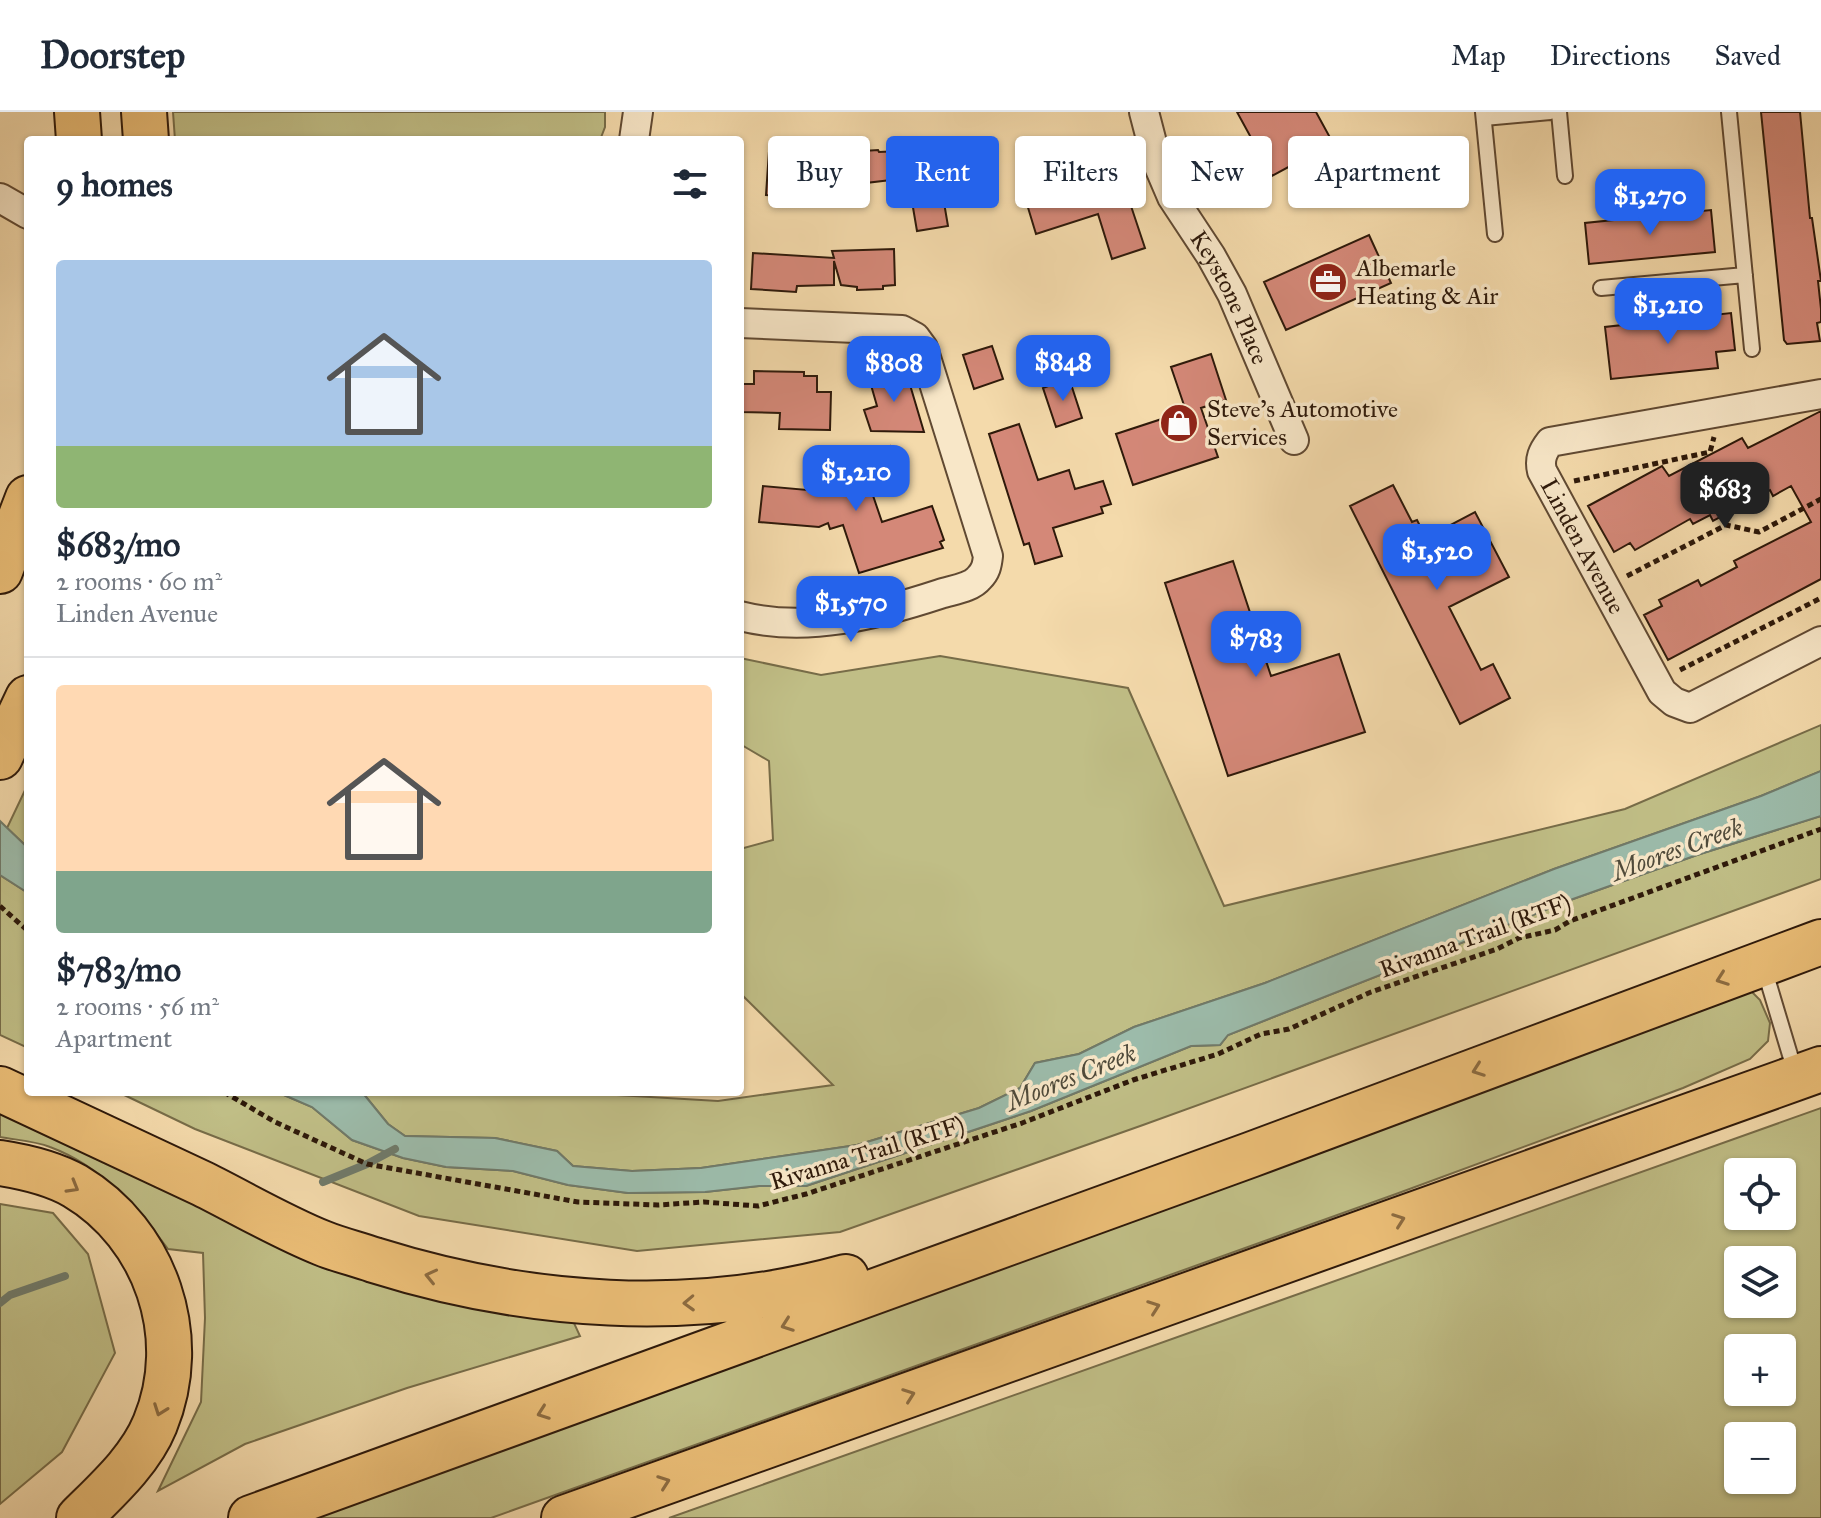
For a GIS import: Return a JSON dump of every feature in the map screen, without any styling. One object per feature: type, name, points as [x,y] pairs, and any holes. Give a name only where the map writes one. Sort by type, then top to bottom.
[{"type":"main road","points":[[77,112],[79,136]]},
{"type":"main road","points":[[144,112],[146,136]]},
{"type":"main road","points":[[0,571],[24,508]]},
{"type":"main road","points":[[251,1518],[1250,1155],[1821,942]]},
{"type":"main road","points":[[564,1518],[1809,1074]]},
{"type":"main road","points":[[0,1089],[322,1243],[412,1272],[466,1285],[559,1300],[613,1304],[698,1303],[798,1290],[1015,1222],[1250,1155]]},
{"type":"main road","points":[[0,1163],[43,1172],[74,1186],[101,1205],[130,1234],[161,1293],[169,1332],[170,1364],[165,1397],[158,1417],[137,1455],[79,1518]]},
{"type":"street","points":[[635,136],[638,112]]},
{"type":"street","name":"Keystone Place","points":[[1144,112],[1157,162],[1172,197],[1232,294],[1294,440]]},
{"type":"street","points":[[0,198],[24,212]]},
{"type":"street","points":[[744,323],[902,330],[915,337],[923,348],[988,556],[986,569],[979,580],[900,607],[838,620],[797,624],[744,617]]},
{"type":"street","name":"Linden Avenue","points":[[1821,394],[1550,442],[1543,450],[1540,464],[1654,679],[1662,692],[1674,702],[1690,708],[1821,641]]},
{"type":"lane","points":[[1495,234],[1484,115],[1550,112]]},
{"type":"lane","points":[[1559,112],[1565,176]]},
{"type":"lane","points":[[1729,112],[1752,349]]},
{"type":"lane","points":[[1601,288],[1745,275]]},
{"type":"lane","points":[[1763,964],[1809,1074]]},
{"type":"path","points":[[1568,482],[1710,452],[1716,429]]},
{"type":"path","points":[[1619,580],[1726,525],[1759,532],[1821,499]]},
{"type":"path","points":[[1669,676],[1821,598]]},
{"type":"path","name":"Rivanna Trail (RTF)","points":[[231,1096],[275,1122],[367,1164],[578,1202],[658,1205],[704,1202],[758,1206],[806,1194],[982,1136],[1133,1080],[1218,1054],[1261,1034],[1289,1029],[1371,992],[1497,949],[1519,938],[1555,930],[1570,921],[1821,829]]},
{"type":"path","points":[[0,906],[24,927]]},
{"type":"shaded area","points":[[173,112],[605,112],[602,136],[175,136]]},
{"type":"shaded area","points":[[940,656],[1128,688],[1224,906],[1625,809],[1821,725],[1821,771],[1761,796],[1554,869],[1265,983],[1134,1027],[1079,1054],[1035,1063],[1020,1088],[979,1108],[857,1145],[701,1168],[632,1171],[573,1166],[557,1151],[495,1138],[405,1136],[388,1124],[365,1096],[634,1096],[718,1101],[833,1085],[744,997],[744,848],[773,840],[769,761],[744,746],[744,659],[821,675]]},
{"type":"shaded area","points":[[24,792],[24,844],[7,828]]},
{"type":"shaded area","points":[[1821,816],[1821,879],[840,1232],[637,1251],[419,1216],[195,1129],[126,1096],[286,1096],[312,1107],[352,1140],[403,1158],[446,1167],[513,1171],[568,1185],[628,1193],[806,1186],[1031,1111],[1191,1046],[1220,1045],[1228,1035],[1573,899]]},
{"type":"shaded area","points":[[0,875],[24,890],[24,1046],[0,1035]]},
{"type":"shaded area","points":[[1750,990],[1760,1000],[1770,1023],[1768,1041],[1750,1059],[1683,1088],[1396,1194],[491,1518],[290,1518]]},
{"type":"shaded area","points":[[0,1103],[568,1310],[580,1336],[407,1388],[245,1444],[158,1491],[201,1402],[205,1318],[203,1253],[168,1249],[116,1189],[68,1155],[38,1143],[0,1137]]},
{"type":"shaded area","points":[[1821,1108],[1821,1518],[669,1518]]},
{"type":"shaded area","points":[[0,1204],[53,1213],[88,1254],[115,1353],[62,1452],[0,1504]]},
{"type":"water","name":"Moores Creek","points":[[1821,771],[1821,816],[1573,899],[1228,1035],[1220,1045],[1191,1046],[1031,1111],[806,1186],[628,1193],[568,1185],[513,1171],[446,1167],[403,1158],[352,1140],[312,1107],[286,1096],[365,1096],[388,1124],[405,1136],[495,1138],[557,1151],[573,1166],[632,1171],[701,1168],[857,1145],[979,1108],[1020,1088],[1035,1063],[1079,1054],[1134,1027],[1265,983],[1554,869],[1761,796]]},
{"type":"water","points":[[0,821],[24,844],[24,890],[0,875]]},
{"type":"building","points":[[1237,112],[1316,112],[1329,136],[1288,136],[1288,167],[1272,176],[1272,136],[1250,136]]},
{"type":"building","points":[[1761,112],[1800,112],[1810,218],[1821,281],[1818,281],[1821,322],[1817,323],[1820,341],[1787,344],[1784,340]]},
{"type":"building","points":[[870,151],[886,152],[886,181],[870,183]]},
{"type":"building","points":[[913,208],[945,208],[948,226],[917,231]]},
{"type":"building","points":[[1028,208],[1132,208],[1145,248],[1112,259],[1098,214],[1036,234]]},
{"type":"building","points":[[1711,210],[1715,252],[1589,264],[1585,223]]},
{"type":"building","name":"Albemarle Heating & Air","points":[[1369,235],[1391,283],[1286,330],[1264,282]]},
{"type":"building","points":[[894,249],[895,285],[883,286],[883,289],[857,290],[857,287],[841,285],[834,261],[834,285],[797,286],[796,292],[751,289],[753,253],[834,258],[832,251]]},
{"type":"building","points":[[1731,313],[1735,350],[1716,352],[1718,368],[1611,379],[1605,327]]},
{"type":"building","points":[[992,346],[1003,379],[974,389],[963,355]]},
{"type":"building","name":"Steve's Automotive Services","points":[[1211,354],[1226,400],[1201,408],[1218,457],[1133,485],[1116,434],[1186,411],[1171,367]]},
{"type":"building","points":[[905,368],[924,432],[871,431],[864,410],[877,406],[869,378]]},
{"type":"building","points":[[754,371],[804,372],[804,376],[817,376],[817,392],[831,392],[830,430],[779,429],[780,413],[744,412],[744,384],[754,384]]},
{"type":"building","points":[[1069,378],[1082,418],[1056,427],[1043,388]]},
{"type":"building","points":[[1821,411],[1821,579],[1668,660],[1644,615],[1662,606],[1659,600],[1698,580],[1701,586],[1737,567],[1734,561],[1811,522],[1791,486],[1773,496],[1770,490],[1713,521],[1710,515],[1693,524],[1690,519],[1635,550],[1630,543],[1614,552],[1588,506],[1662,466],[1669,476],[1742,438],[1748,448]]},
{"type":"building","points":[[1019,424],[1038,480],[1069,470],[1075,489],[1103,481],[1111,504],[1101,507],[1103,513],[1053,528],[1062,556],[1035,564],[1029,543],[1024,545],[989,434]]},
{"type":"building","points":[[890,446],[898,465],[866,475],[882,522],[932,506],[944,540],[940,542],[943,548],[859,573],[843,525],[830,529],[828,523],[819,527],[759,522],[763,486],[818,491],[814,475],[834,469],[833,463]]},
{"type":"building","points":[[1393,485],[1412,522],[1417,520],[1426,538],[1475,512],[1509,577],[1449,607],[1481,670],[1493,664],[1510,698],[1460,724],[1350,506]]},
{"type":"building","points":[[1233,561],[1271,676],[1339,654],[1365,732],[1228,776],[1165,583]]},
{"type":"waterway","points":[[323,1182],[395,1149]]},
{"type":"waterway","points":[[0,1303],[10,1295],[65,1276]]},
{"type":"place","name":"Albemarle Heating & Air","points":[[1328,282]]},
{"type":"place","name":"Steve's Automotive Services","points":[[1179,423]]}]
